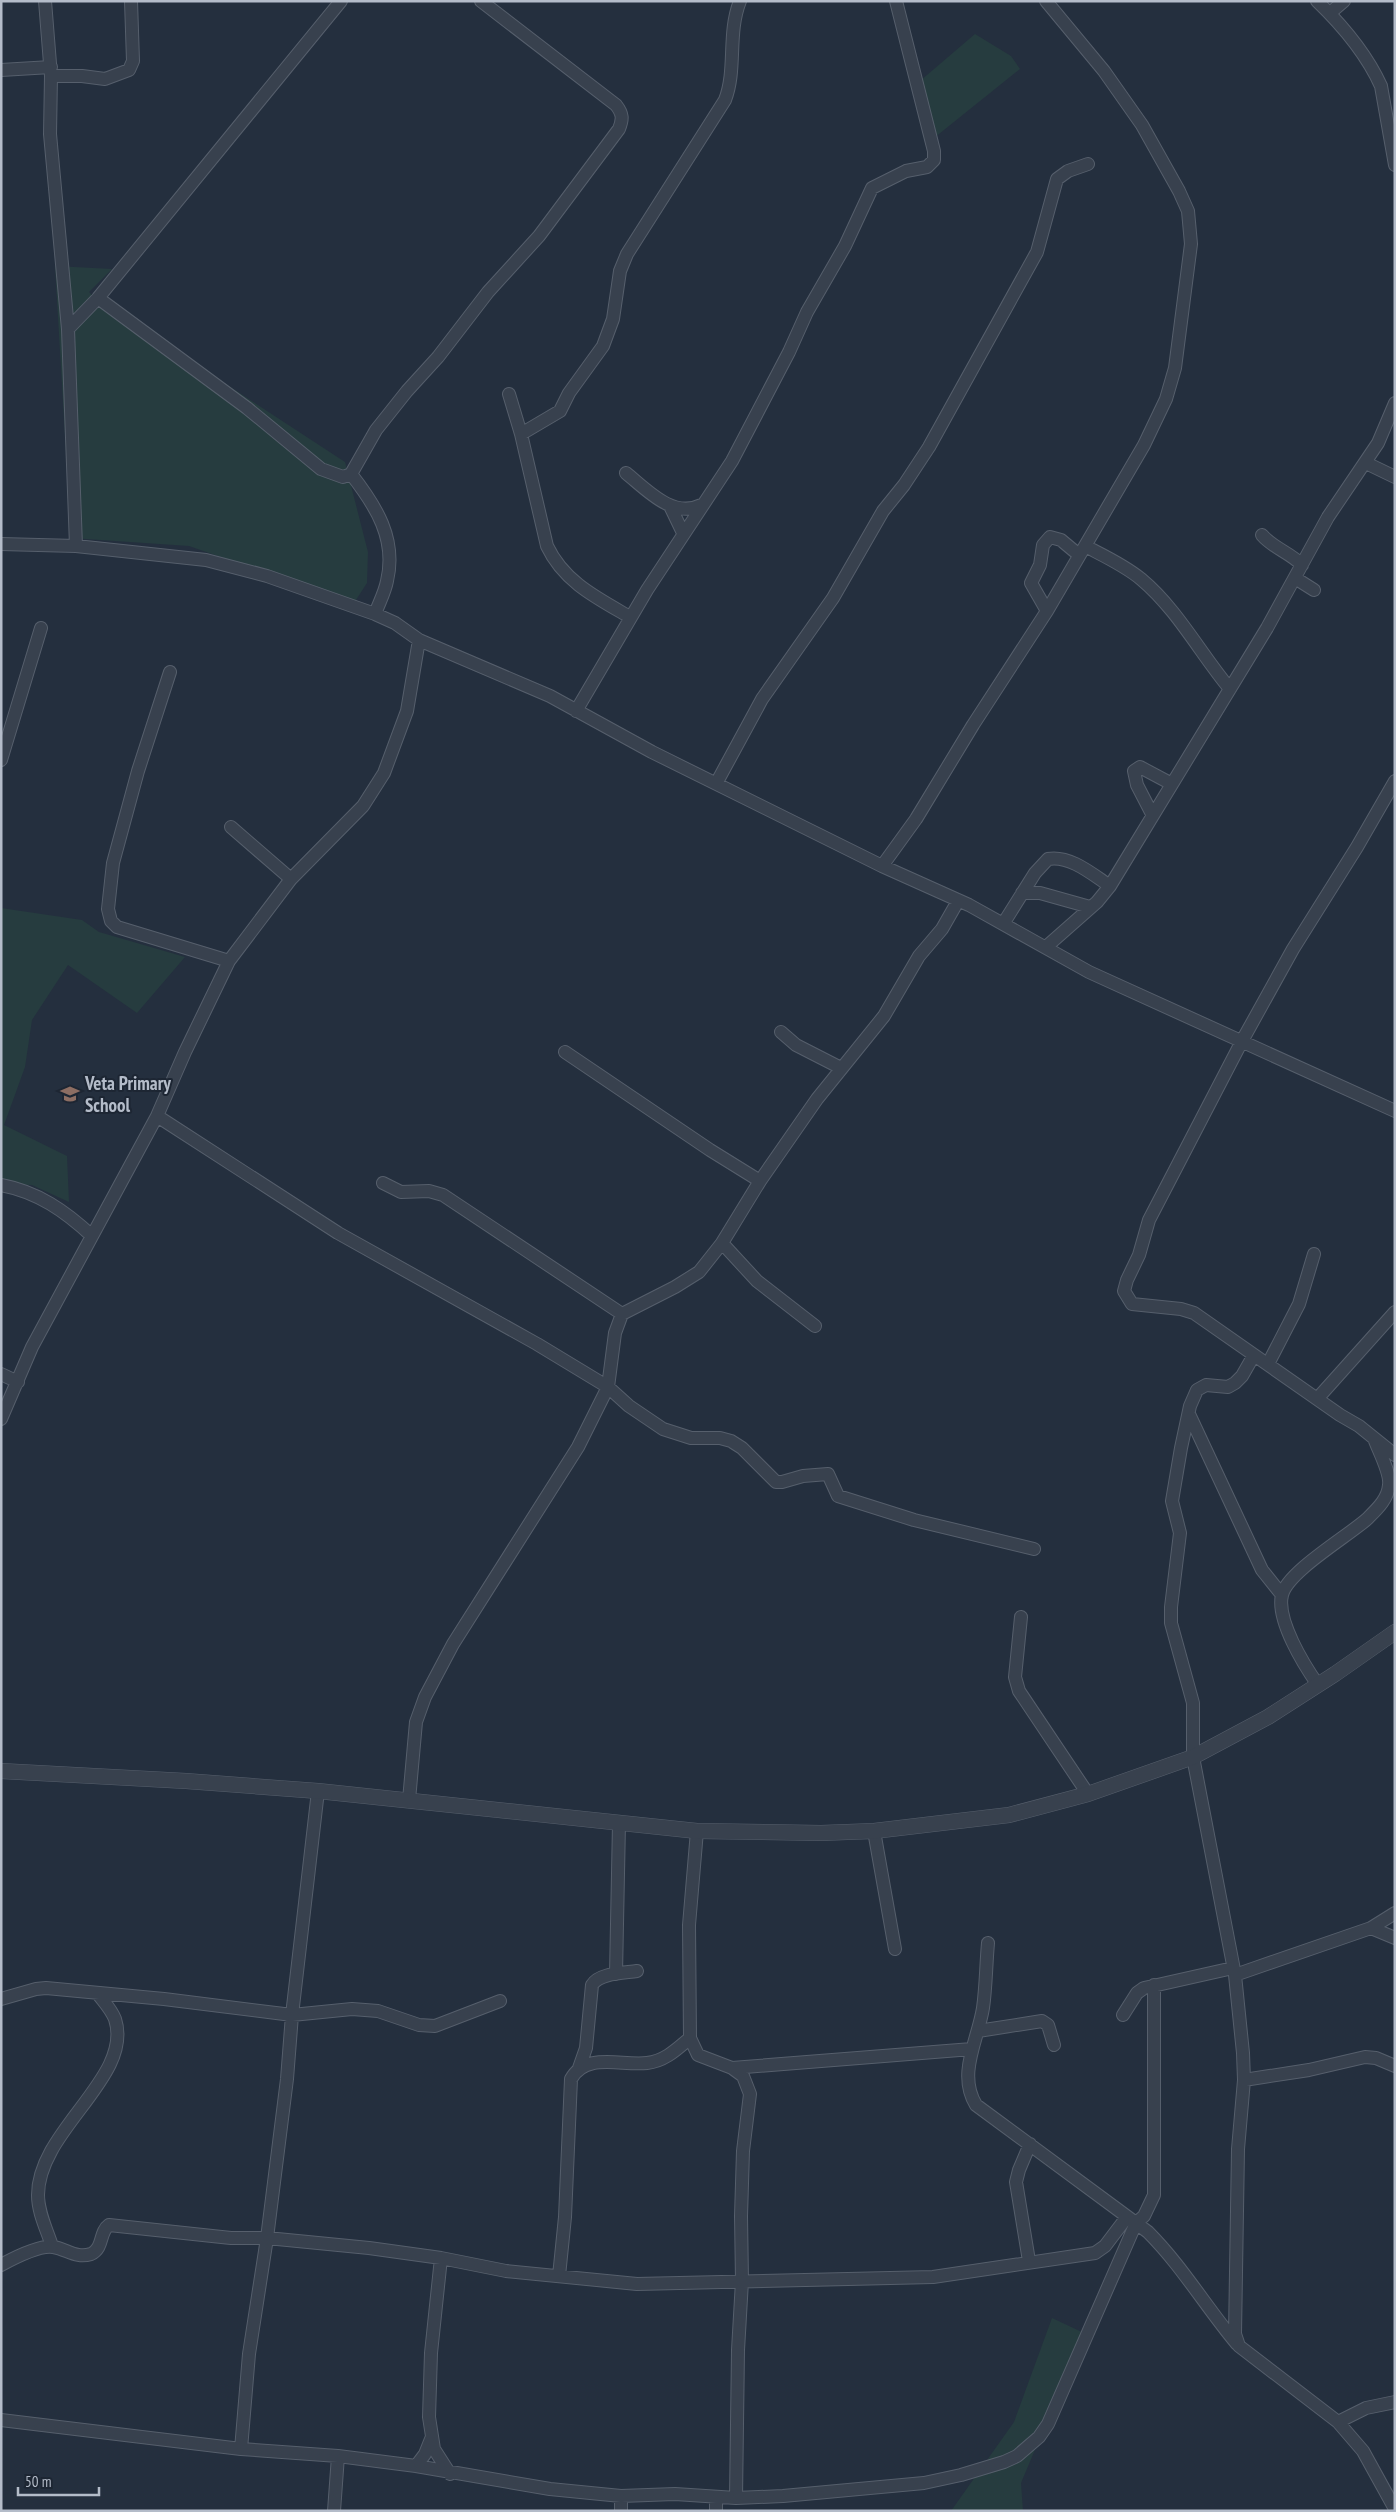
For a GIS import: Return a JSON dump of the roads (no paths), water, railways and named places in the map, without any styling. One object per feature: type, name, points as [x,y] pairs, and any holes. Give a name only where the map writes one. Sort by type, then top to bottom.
[{"type":"street","points":[[44,1],[51,72],[50,134],[68,329],[76,546]]},
{"type":"street","points":[[1,70],[51,72],[105,79],[129,70],[133,61],[131,1]]},
{"type":"street","points":[[68,329],[98,298],[341,1]]},
{"type":"street","points":[[98,298],[247,408],[321,469],[343,477],[351,474],[376,430],[438,357],[488,292],[540,236],[619,129],[622,121],[622,116],[616,105],[481,1]]},
{"type":"street","points":[[521,434],[560,411],[569,393],[606,340],[613,319],[620,272],[628,254],[725,100],[729,81],[732,30],[740,1]]},
{"type":"street","points":[[576,711],[630,617],[732,460],[789,352],[807,312],[845,246],[872,188],[906,171],[927,166],[935,156],[896,1]]},
{"type":"street","points":[[882,866],[916,819],[973,725],[1047,611],[1144,445],[1170,388],[1181,333],[1191,230],[1185,202],[1142,125],[1104,71],[1046,1]]},
{"type":"street","points":[[1317,1],[1330,13],[1364,54],[1381,86],[1395,165]]},
{"type":"street","points":[[1330,13],[1344,1]]},
{"type":"street","points":[[716,782],[762,699],[833,598],[883,511],[904,485],[929,447],[976,358],[1034,258],[1042,240],[1057,179],[1068,171],[1088,164]]},
{"type":"street","points":[[509,394],[521,434],[547,546],[555,563],[575,583],[630,617]]},
{"type":"street","points":[[1046,947],[1097,902],[1110,886],[1170,783],[1230,689],[1295,578],[1328,517],[1378,443],[1395,403]]},
{"type":"street","points":[[1366,463],[1395,477]]},
{"type":"street","points":[[626,473],[670,506],[685,510],[702,505]]},
{"type":"street","points":[[351,474],[367,493],[380,515],[389,546],[387,583],[375,614]]},
{"type":"street","points":[[670,506],[683,533]]},
{"type":"street","points":[[1262,534],[1273,546],[1289,554],[1302,565]]},
{"type":"street","points":[[1047,611],[1031,583],[1040,565],[1046,540],[1050,537],[1056,537],[1082,551],[1132,572],[1142,580],[1176,617],[1230,689]]},
{"type":"street","points":[[1,544],[76,546],[160,554],[224,564],[267,576],[375,614],[395,623],[419,640],[526,684],[652,752],[1003,924],[1089,972],[1395,1111]]},
{"type":"street","points":[[1295,578],[1314,590]]},
{"type":"street","points":[[1,760],[42,628]]},
{"type":"street","points":[[1,1419],[32,1347],[157,1116],[184,1052],[229,961],[292,879],[355,816],[384,773],[407,711],[419,640]]},
{"type":"street","points":[[170,672],[123,822],[113,864],[108,909],[111,921],[117,927],[229,961]]},
{"type":"street","points":[[1152,814],[1137,786],[1134,771],[1140,767],[1170,783]]},
{"type":"street","points":[[1395,781],[1357,847],[1293,949],[1242,1041],[1149,1220],[1139,1255],[1124,1291],[1132,1304],[1181,1309],[1194,1313],[1374,1438],[1395,1455]]},
{"type":"street","points":[[231,827],[292,879]]},
{"type":"street","points":[[1003,924],[1043,862],[1053,858],[1080,867],[1110,886]]},
{"type":"street","points":[[1022,893],[1040,894],[1090,907]]},
{"type":"street","points":[[409,1800],[416,1722],[425,1697],[453,1644],[578,1447],[608,1387],[615,1333],[622,1314],[675,1287],[699,1272],[722,1243],[760,1181],[841,1068],[884,1016],[919,956],[942,929],[958,901]]},
{"type":"street","points":[[781,1032],[796,1045],[841,1068]]},
{"type":"street","points":[[565,1052],[710,1150],[760,1181]]},
{"type":"street","points":[[157,1116],[338,1233],[538,1344],[608,1387],[629,1406],[672,1433],[691,1438],[720,1438],[731,1441],[742,1448],[776,1482],[803,1476],[828,1474],[838,1496],[914,1520],[1034,1549]]},
{"type":"street","points":[[383,1183],[401,1192],[429,1191],[443,1195],[622,1314]]},
{"type":"street","points":[[1,1185],[38,1196],[61,1210],[92,1236]]},
{"type":"street","points":[[722,1243],[757,1281],[814,1326]]},
{"type":"street","points":[[1268,1364],[1299,1304],[1314,1254]]},
{"type":"street","points":[[1317,1399],[1395,1312]]},
{"type":"street","points":[[1239,2346],[1234,2314],[1238,2149],[1244,2080],[1234,1972],[1193,1757],[1192,1703],[1171,1623],[1171,1607],[1180,1538],[1178,1521],[1172,1501],[1193,1398],[1201,1386],[1228,1387],[1235,1384],[1254,1355]]},
{"type":"street","points":[[1,1374],[18,1382]]},
{"type":"street","points":[[1189,1414],[1258,1562],[1269,1581],[1282,1594]]},
{"type":"street","points":[[1318,1685],[1293,1645],[1282,1606],[1282,1594],[1287,1585],[1296,1576],[1324,1551],[1364,1522],[1384,1501],[1390,1481],[1374,1438]]},
{"type":"street","points":[[1022,1617],[1015,1677],[1019,1691],[1088,1794]]},
{"type":"street","points":[[1,1771],[186,1781],[318,1791],[697,1831],[821,1833],[874,1831],[1009,1815],[1088,1794],[1193,1757],[1268,1717],[1395,1632]]},
{"type":"street","points":[[241,2449],[250,2354],[287,2078],[292,2015],[318,1791]]},
{"type":"street","points":[[616,1974],[619,1824]]},
{"type":"street","points":[[697,1831],[689,1925],[690,2038],[698,2054],[732,2068],[743,2076],[750,2094],[743,2151],[742,2281],[738,2350],[736,2498]]},
{"type":"street","points":[[874,1831],[895,1949]]},
{"type":"street","points":[[1123,2015],[1140,1990],[1154,1985],[1234,1972],[1371,1928],[1395,1913]]},
{"type":"street","points":[[1371,1928],[1395,1938]]},
{"type":"street","points":[[988,1943],[985,1989],[969,2069],[970,2095],[976,2105],[1132,2220],[1169,2253],[1210,2312],[1239,2346],[1338,2422],[1363,2451],[1395,2509]]},
{"type":"street","points":[[559,2276],[566,2208],[569,2086],[571,2079],[579,2068],[586,2048],[592,1985],[594,1981],[616,1974],[637,1971]]},
{"type":"street","points":[[1,2265],[30,2252],[52,2246],[78,2256],[92,2253],[99,2246],[109,2225],[231,2238],[267,2238],[369,2248],[441,2258],[506,2271],[637,2284],[933,2277],[1100,2251],[1132,2220],[1150,2206],[1156,2181],[1154,1985]]},
{"type":"street","points":[[1,1999],[36,1989],[292,2015],[352,2009],[378,2012],[420,2025],[435,2026],[500,2001]]},
{"type":"street","points":[[52,2246],[41,2216],[38,2194],[42,2174],[65,2126],[108,2069],[117,2042],[115,2019],[98,1994]]},
{"type":"street","points":[[978,2031],[1042,2021],[1048,2026],[1054,2045]]},
{"type":"street","points":[[579,2068],[587,2064],[596,2063],[647,2063],[662,2059],[690,2038]]},
{"type":"street","points":[[732,2068],[972,2049]]},
{"type":"street","points":[[1244,2080],[1309,2070],[1365,2057],[1387,2061],[1395,2066]]},
{"type":"street","points":[[1029,2261],[1016,2182],[1030,2144]]},
{"type":"street","points":[[1,2420],[241,2449],[338,2456],[416,2466],[450,2474],[550,2489],[621,2496],[675,2494],[736,2498],[783,2496],[924,2483],[986,2468],[1017,2456],[1039,2436],[1048,2424],[1132,2220]]},
{"type":"street","points":[[441,2258],[431,2353],[429,2417],[431,2439],[439,2458],[450,2474]]},
{"type":"street","points":[[1338,2422],[1366,2408],[1395,2402]]},
{"type":"street","points":[[416,2466],[425,2454],[431,2439]]},
{"type":"street","points":[[334,2511],[338,2456]]},
{"type":"street","points":[[621,2496],[621,2511]]},
{"type":"street","points":[[716,2498],[716,2511]]},
{"type":"place","name":"Veta Primary School","points":[[70,1094]]}]
